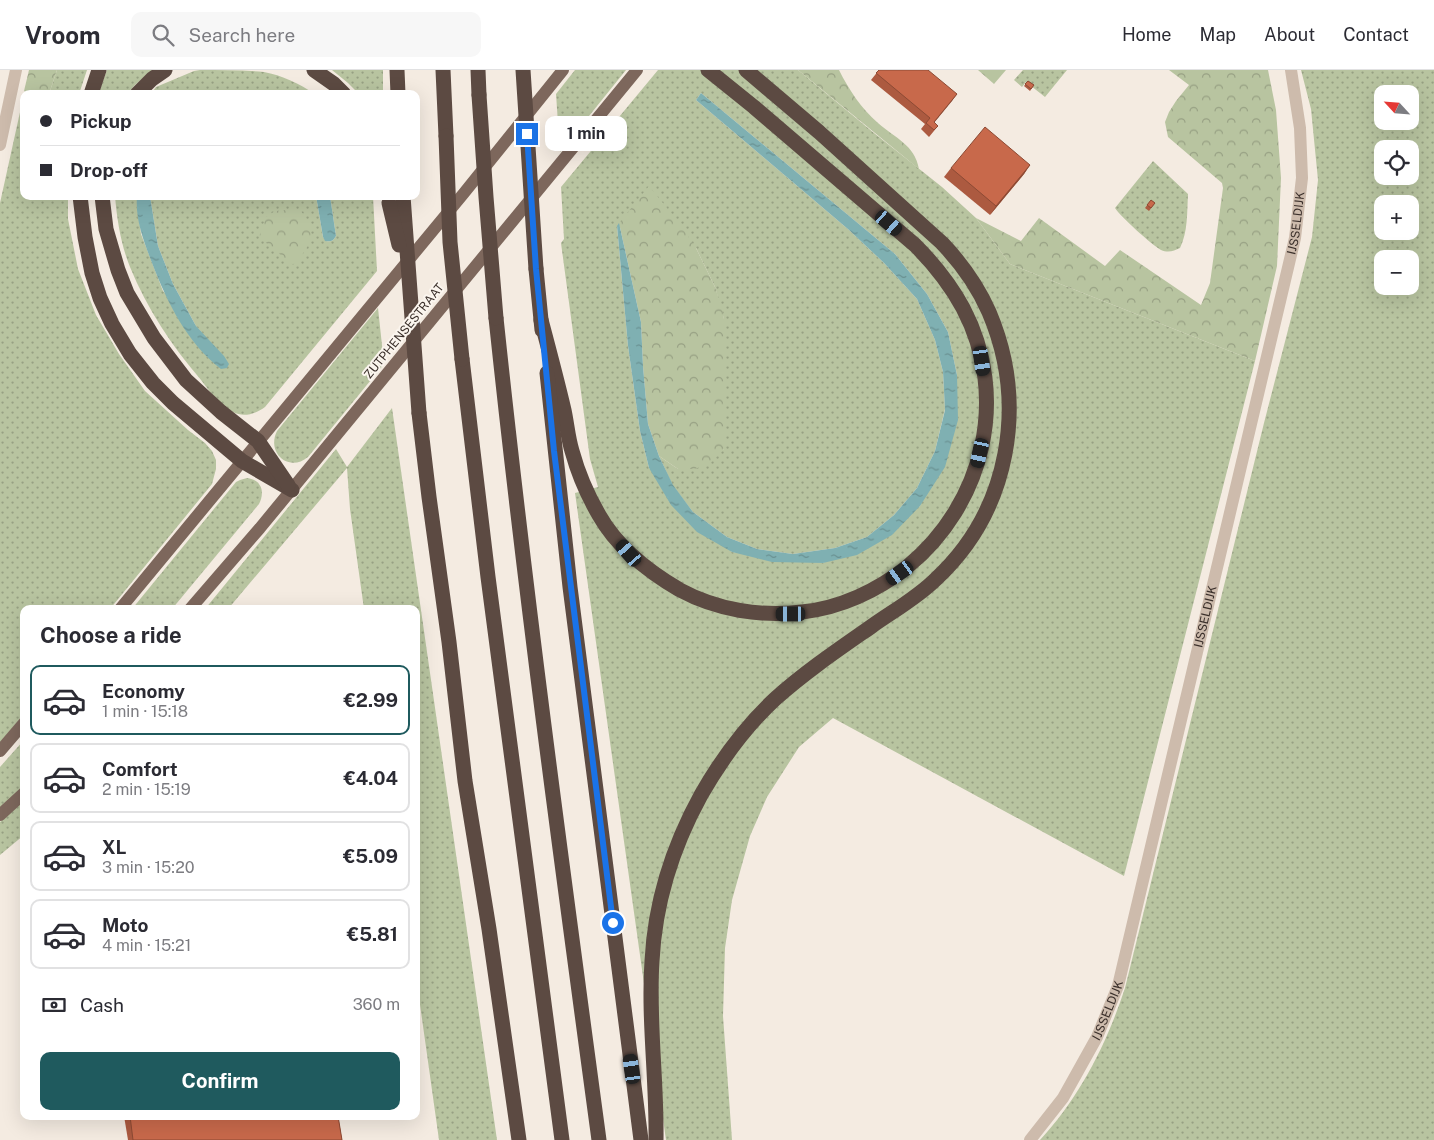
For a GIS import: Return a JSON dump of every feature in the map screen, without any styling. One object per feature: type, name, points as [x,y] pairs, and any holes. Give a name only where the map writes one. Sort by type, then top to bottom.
[{"type":"highway","points":[[92,90],[99,70]]},
{"type":"highway","points":[[141,90],[165,70]]},
{"type":"highway","points":[[314,70],[340,90]]},
{"type":"highway","points":[[397,70],[398,90]]},
{"type":"highway","points":[[443,70],[450,242],[462,359],[488,577],[562,1140]]},
{"type":"highway","points":[[478,70],[496,318],[511,460],[536,668],[599,1140]]},
{"type":"highway","points":[[523,70],[536,269],[554,451],[641,1140]]},
{"type":"highway","points":[[541,320],[564,410],[572,451],[583,483],[599,516],[629,553],[666,582],[686,593],[721,606],[755,612],[791,614],[831,607],[871,591],[900,573],[921,556],[962,503],[978,464],[986,423],[986,404],[982,361],[977,344],[963,309],[945,278],[915,245],[708,70]]},
{"type":"highway","points":[[656,1140],[652,1038],[652,960],[656,917],[671,863],[688,820],[713,774],[728,752],[744,732],[774,701],[805,674],[919,594],[948,568],[963,550],[984,515],[996,486],[1003,464],[1009,423],[1009,386],[1002,348],[982,297],[956,259],[942,243],[819,132],[746,70]]},
{"type":"highway","points":[[80,200],[92,273],[105,310],[140,368],[173,403],[242,461],[292,490]]},
{"type":"highway","points":[[102,200],[106,229],[118,270],[127,293],[154,338],[186,380],[221,412],[258,441],[292,490]]},
{"type":"highway","points":[[388,200],[410,290]]},
{"type":"highway","points":[[403,200],[419,413],[429,497],[449,642],[465,781],[489,929],[519,1140]]},
{"type":"main road","points":[[123,605],[563,70]]},
{"type":"main road","name":"ZUTPHENSESTRAAT","points":[[193,605],[292,490],[637,70]]},
{"type":"main road","points":[[0,751],[20,728]]},
{"type":"main road","points":[[0,816],[20,797]]},
{"type":"street","points":[[0,145],[16,70]]},
{"type":"street","name":"IJSSELDIJK","points":[[1030,1140],[1063,1098],[1097,1037],[1118,986],[1295,238],[1302,178],[1300,128],[1291,70]]},
{"type":"green space","points":[[29,70],[57,70],[50,90],[24,90]]},
{"type":"green space","points":[[57,70],[87,70],[80,90],[50,90]]},
{"type":"green space","points":[[107,70],[152,70],[131,90],[100,90]]},
{"type":"green space","points":[[240,70],[264,72],[291,80],[308,90],[154,90],[156,87],[194,71]]},
{"type":"green space","points":[[332,70],[383,70],[383,90],[355,90]]},
{"type":"green space","points":[[575,70],[626,70],[560,152],[556,94]]},
{"type":"green space","points":[[658,70],[798,70],[942,187],[976,218],[1010,264],[1255,361],[1124,876],[833,718],[799,747],[767,797],[750,836],[732,900],[725,948],[723,1016],[732,1140],[666,1140],[575,493],[598,487],[590,459],[561,243],[564,239],[561,187]],"holes":[[[701,93],[895,254],[927,294],[948,332],[957,375],[920,506],[823,563],[732,552],[649,468],[640,431],[628,346],[617,226],[696,248],[715,287],[724,319],[724,449],[678,469],[659,456],[673,486],[693,512],[727,537],[757,549],[793,554],[835,548],[867,537],[894,515],[917,488],[935,451],[945,409],[943,372],[935,340],[917,299],[884,263],[849,230],[696,100]]]},
{"type":"green space","points":[[798,70],[839,70],[851,92],[866,111],[909,148],[917,161],[919,169]]},
{"type":"green space","points":[[978,70],[1006,70],[994,84]]},
{"type":"green space","points":[[1023,70],[1067,70],[1045,97],[1026,82],[1022,87],[1014,80]]},
{"type":"green space","points":[[1169,70],[1268,70],[1276,110],[1281,178],[1277,266],[1255,361],[1010,264],[976,218],[1021,241],[1039,218],[1105,266],[1120,250],[1201,305],[1210,283],[1223,188],[1222,183],[1168,137],[1165,122],[1169,112],[1189,85]]},
{"type":"green space","points":[[1301,70],[1434,70],[1434,1140],[1040,1140],[1080,1088],[1110,1029],[1125,988],[1264,423],[1312,237],[1318,180],[1311,109]]},
{"type":"green space","points":[[20,112],[20,200],[68,200],[68,219],[78,269],[96,315],[119,354],[145,391],[205,443],[212,451],[216,460],[216,469],[212,484],[113,605],[20,605],[20,719],[0,743],[0,203]]},
{"type":"green space","points":[[1153,161],[1188,194],[1187,222],[1183,242],[1180,248],[1171,251],[1164,251],[1157,247],[1144,237],[1115,208]]},
{"type":"green space","points":[[649,186],[679,223],[696,248],[715,287],[724,319],[724,449],[710,463],[695,469],[678,469],[659,456],[648,424],[641,322],[619,223]]},
{"type":"green space","points":[[115,200],[137,200],[141,234],[163,291],[224,356],[196,326],[173,284],[158,246],[151,200],[317,200],[323,237],[326,241],[329,241],[333,240],[336,236],[331,200],[373,200],[377,271],[265,407],[250,414],[237,414],[223,406],[211,394],[180,354],[152,312],[127,259]]},
{"type":"green space","points":[[299,209],[309,224],[310,238],[305,251],[293,265],[259,237],[266,217],[275,211]]},
{"type":"green space","points":[[378,308],[384,364],[308,457],[294,463],[287,462],[277,453],[275,447],[274,439],[277,431]]},
{"type":"green space","points":[[392,408],[497,1140],[439,1140],[420,1005],[420,605],[363,605],[350,509],[347,468],[231,605],[208,605],[336,449],[347,467]]},
{"type":"green space","points":[[252,479],[259,484],[262,495],[259,504],[175,605],[135,605],[236,482]]},
{"type":"green space","points":[[20,744],[20,791],[0,809],[0,767]]},
{"type":"green space","points":[[20,804],[20,838],[0,855],[0,822]]},
{"type":"water","points":[[701,93],[895,254],[927,294],[948,332],[957,375],[958,420],[945,467],[920,506],[892,535],[857,555],[823,563],[772,562],[732,552],[697,532],[671,505],[649,468],[640,431],[628,346],[617,226],[619,223],[641,322],[648,424],[659,456],[673,485],[693,512],[727,537],[757,549],[793,554],[835,548],[867,537],[894,515],[917,488],[935,451],[945,410],[943,372],[935,340],[917,299],[884,263],[849,230],[696,100]]},
{"type":"water","points":[[137,200],[151,200],[158,246],[173,284],[196,326],[224,356],[229,364],[227,368],[221,369],[209,359],[188,334],[171,307],[143,239],[137,214]]},
{"type":"water","points":[[317,200],[331,200],[336,236],[332,241],[325,241]]},
{"type":"building","points":[[879,70],[928,70],[957,94],[934,122],[938,126],[934,130],[926,123],[930,118],[876,73]]},
{"type":"building","points":[[1028,81],[1034,85],[1031,89],[1025,84]]},
{"type":"building","points":[[985,127],[1030,165],[996,206],[951,168]]},
{"type":"building","points":[[1151,200],[1155,203],[1151,208],[1147,205]]},
{"type":"building","points":[[130,1120],[339,1120],[342,1140],[133,1140]]},
{"type":"route","points":[[527,134],[536,269],[554,451],[613,923]]}]
